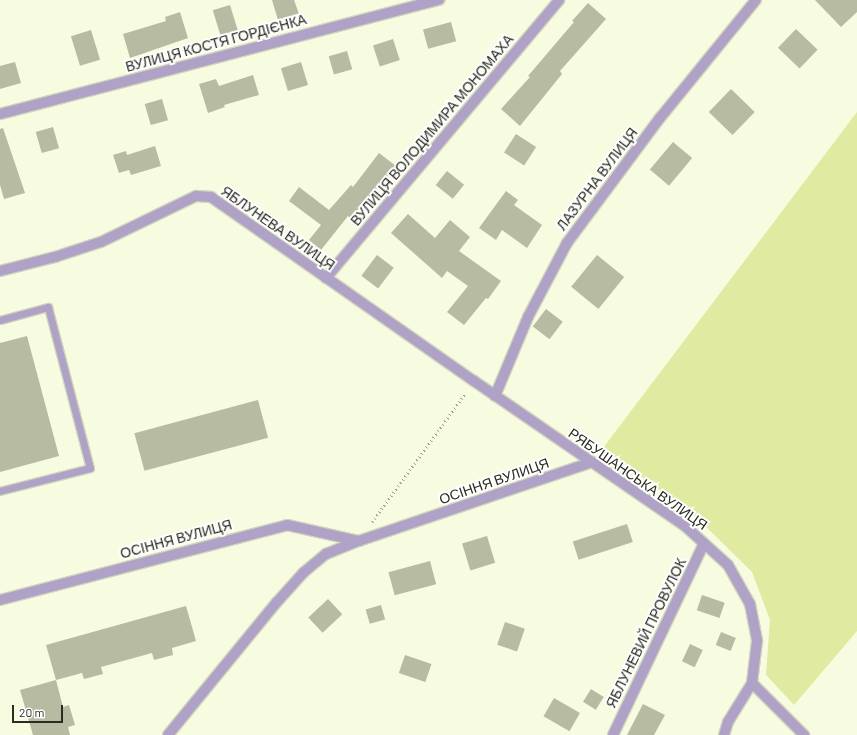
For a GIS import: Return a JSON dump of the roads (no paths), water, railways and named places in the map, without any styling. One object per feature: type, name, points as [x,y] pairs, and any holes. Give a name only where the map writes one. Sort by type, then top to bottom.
[{"type":"street","name":"ВУЛИЦЯ КОСТЯ ГОРДІЄНКА","points":[[0,114],[439,0]]},
{"type":"street","name":"ВУЛИЦЯ ВОЛОДИМИРА МОНОМАХА","points":[[326,278],[559,0]]},
{"type":"street","name":"ЛАЗУРНА ВУЛИЦЯ","points":[[495,396],[528,317],[567,244],[660,118],[756,0]]},
{"type":"street","name":"ЯБЛУНЕВА ВУЛИЦЯ","points":[[0,271],[55,257],[101,242],[196,196],[212,198],[495,396]]},
{"type":"street","name":"РЯБУШАНСЬКА ВУЛИЦЯ","points":[[495,396],[685,526],[728,565],[750,604],[757,641],[752,683],[728,722],[724,735]]},
{"type":"street","name":"ОСІННЯ ВУЛИЦЯ","points":[[168,735],[303,573],[326,554],[359,541],[592,462]]},
{"type":"street","name":"ОСІННЯ ВУЛИЦЯ","points":[[0,600],[287,525],[359,541]]},
{"type":"street","name":"ЯБЛУНЕВИЙ ПРОВУЛОК","points":[[613,735],[704,543]]},
{"type":"street","points":[[752,683],[804,735]]},
{"type":"lane","points":[[0,320],[48,307],[90,468],[0,491]]}]
